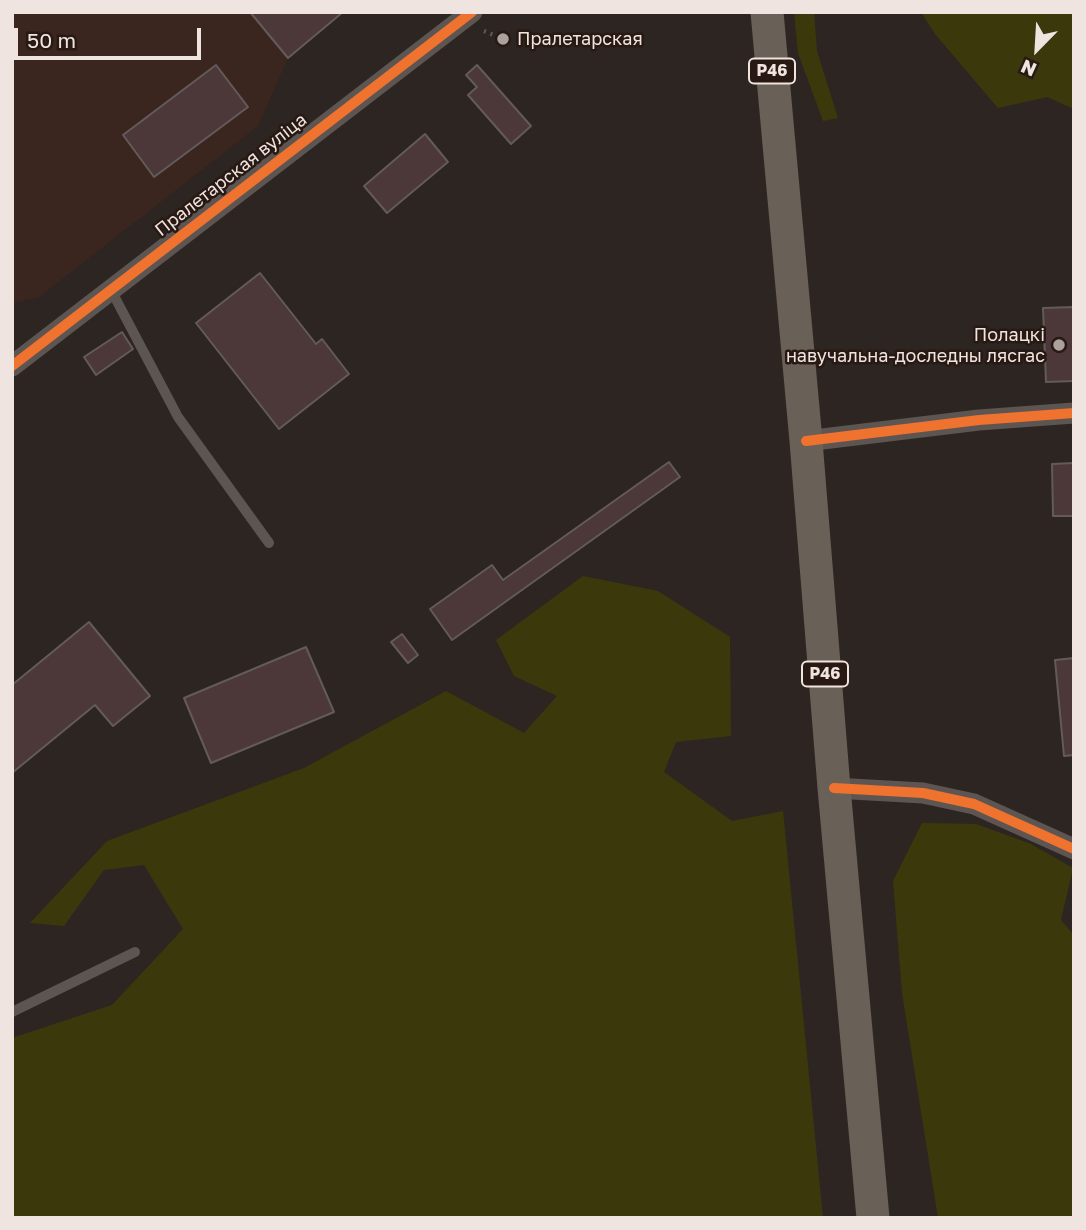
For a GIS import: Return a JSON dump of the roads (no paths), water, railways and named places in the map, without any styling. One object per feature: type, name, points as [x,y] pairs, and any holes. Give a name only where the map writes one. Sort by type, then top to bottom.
[{"type":"main road","name":"Р46","points":[[767,12],[873,1218]]},
{"type":"street","name":"Пралетарская вуліца","points":[[12,366],[472,12]]},
{"type":"street","points":[[806,441],[979,420],[1074,413]]},
{"type":"street","points":[[834,788],[923,793],[974,804],[1074,849]]},
{"type":"lane","points":[[111,290],[178,417],[269,543]]},
{"type":"lane","points":[[12,1012],[135,952]]},
{"type":"place","name":"Пралетарская","points":[[503,39]]},
{"type":"place","name":"Полацкі навучальна-доследны лясгас","points":[[1059,345]]}]
